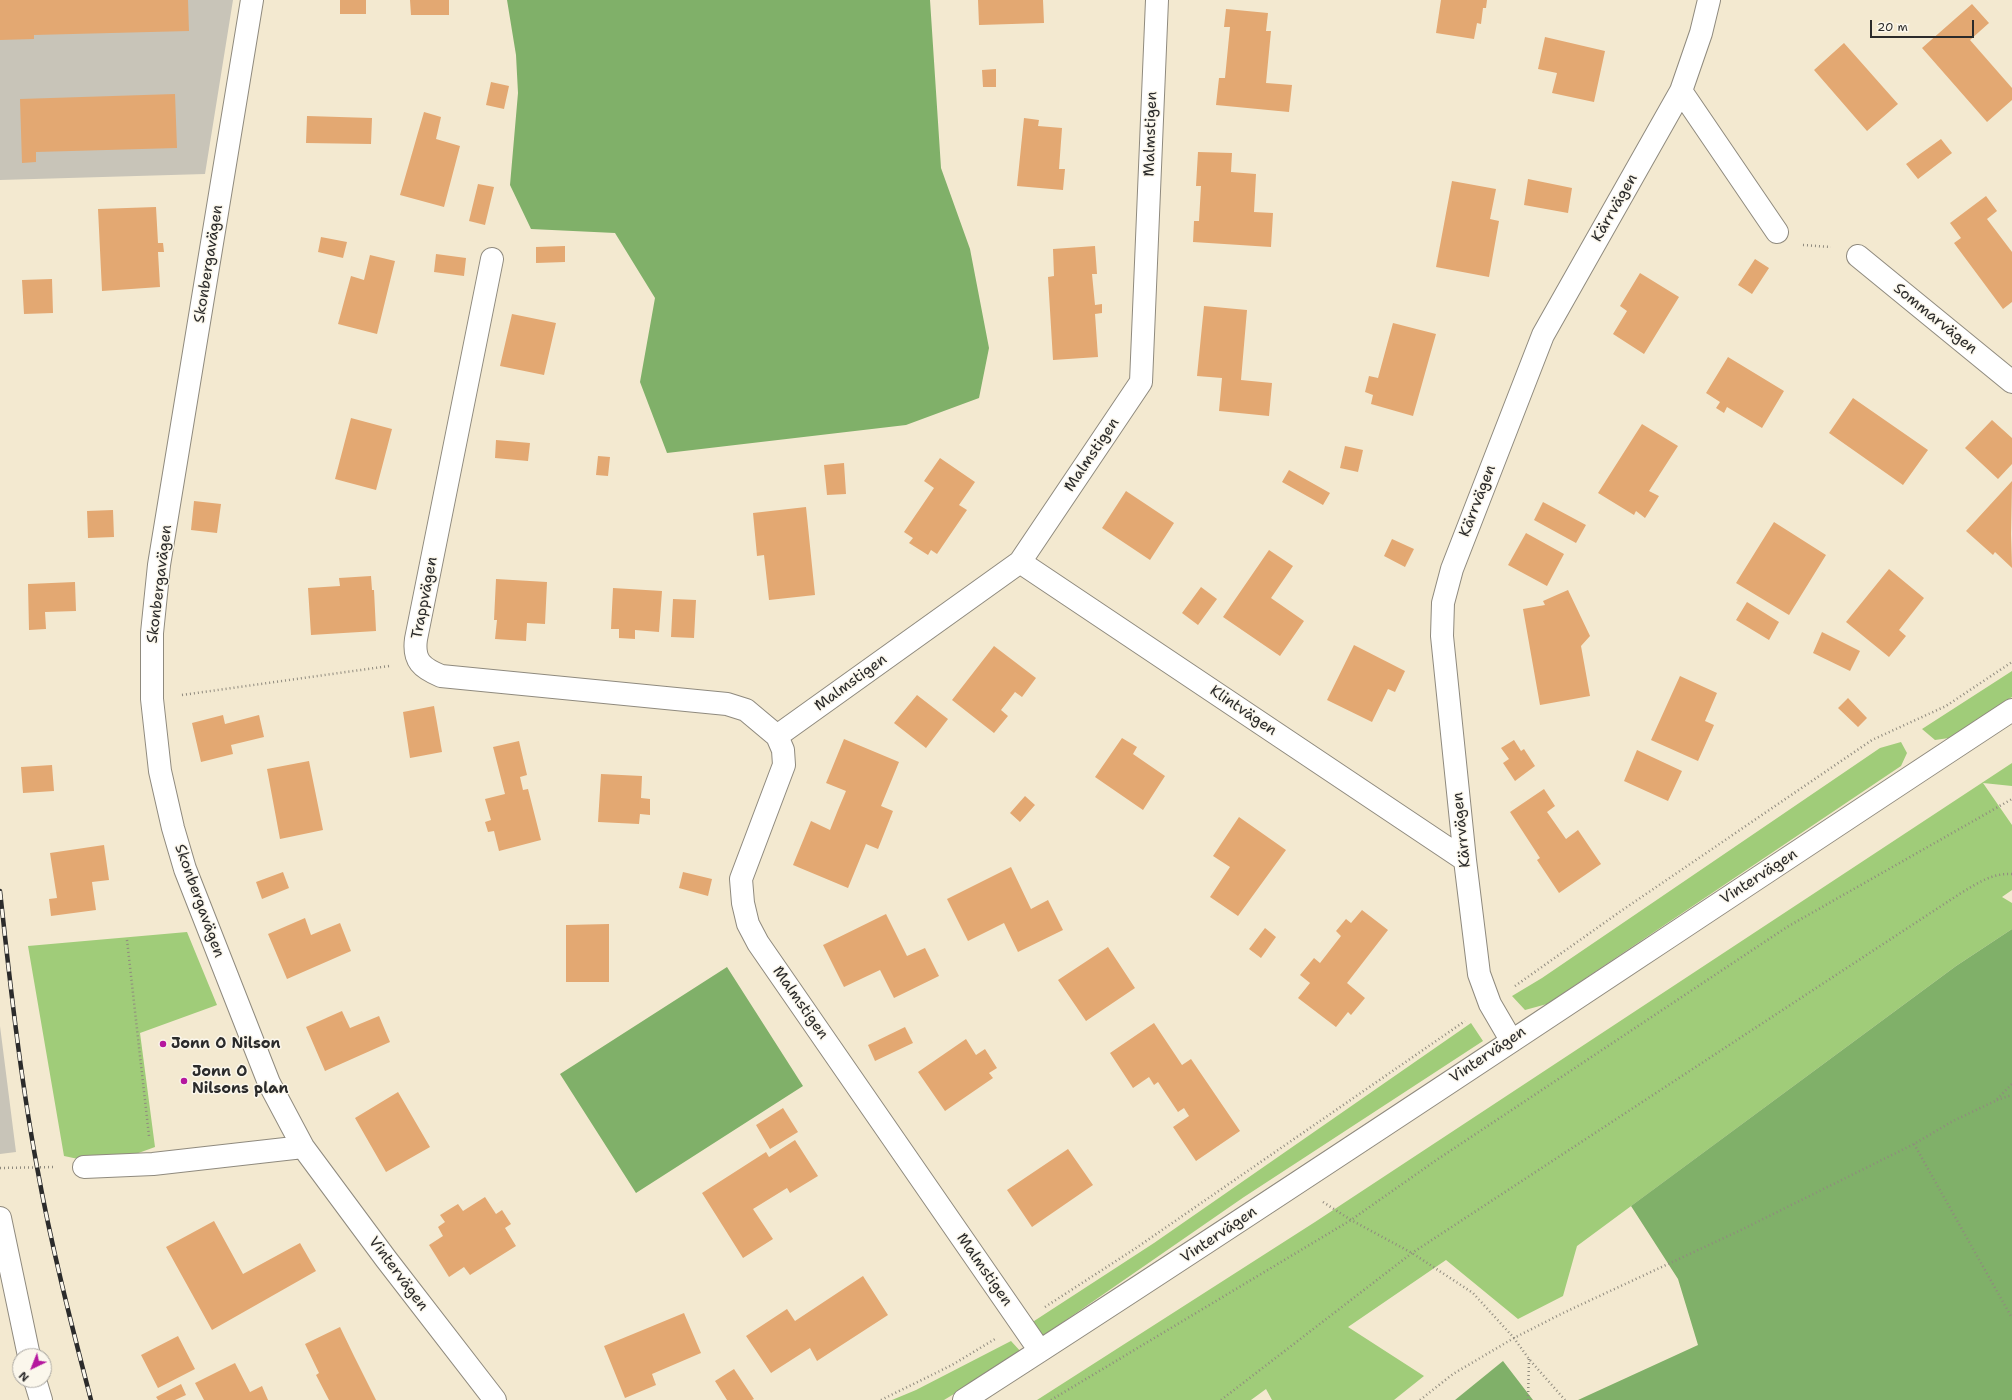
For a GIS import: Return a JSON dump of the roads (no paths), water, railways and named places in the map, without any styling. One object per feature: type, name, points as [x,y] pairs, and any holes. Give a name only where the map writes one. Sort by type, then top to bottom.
[{"type":"street","name":"Skonbergavägen","points":[[252,0],[159,565],[152,633],[152,699],[160,772],[173,828],[185,869],[269,1083],[303,1147]]},
{"type":"street","name":"Malmstigen","points":[[1040,1351],[758,943],[748,924],[743,903],[741,879],[784,765],[783,750],[777,736],[1020,562],[1141,382],[1157,0]]},
{"type":"street","name":"Kärrvägen","points":[[1511,1040],[1490,1004],[1479,974],[1465,860],[1442,636],[1443,603],[1452,569],[1542,336],[1681,91],[1701,33],[1709,0]]},
{"type":"street","points":[[1681,91],[1777,232]]},
{"type":"street","name":"Sommarvägen","points":[[1858,256],[2012,382]]},
{"type":"street","name":"Trappvägen","points":[[492,259],[416,639],[415,651],[419,662],[429,671],[441,676],[727,704],[746,710],[777,736]]},
{"type":"street","name":"Klintvägen","points":[[1020,562],[1465,860]]},
{"type":"street","name":"Vintervägen","points":[[964,1400],[1296,1184],[1511,1040],[2012,710]]},
{"type":"street","points":[[84,1168],[153,1164],[303,1147]]},
{"type":"street","name":"Vintervägen","points":[[303,1147],[386,1259],[495,1400]]},
{"type":"street","points":[[0,1218],[27,1348]]},
{"type":"street","points":[[37,1388],[40,1400]]},
{"type":"railway","points":[[0,891],[20,1064],[37,1167],[55,1255],[91,1400]]},
{"type":"place","name":"Jonn O Nilson","points":[[163,1044]]},
{"type":"place","name":"Jonn O Nilsons plan","points":[[184,1081]]}]
